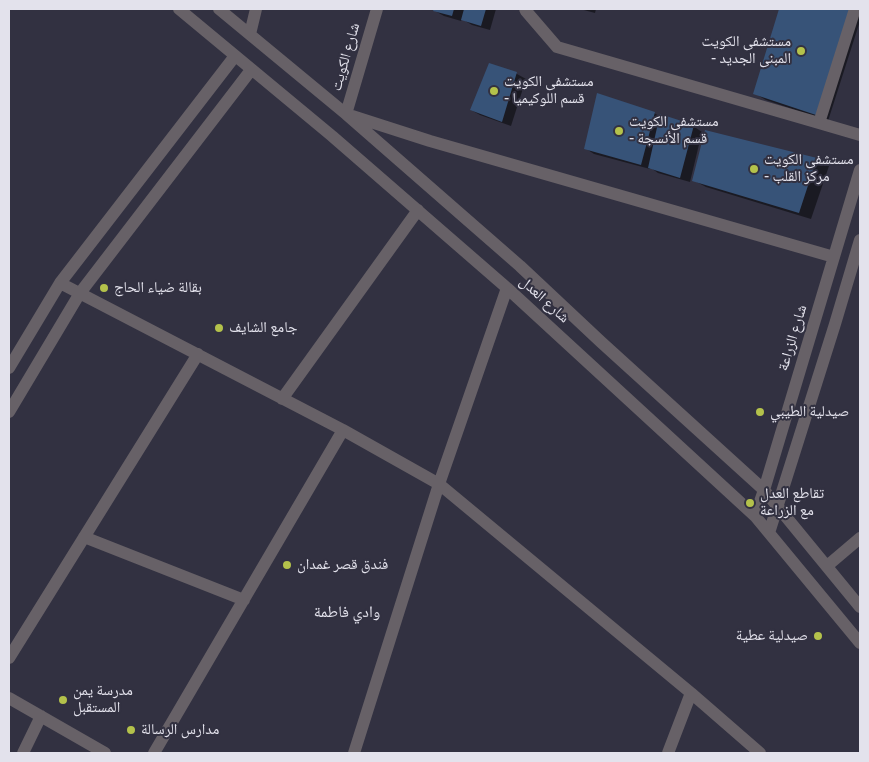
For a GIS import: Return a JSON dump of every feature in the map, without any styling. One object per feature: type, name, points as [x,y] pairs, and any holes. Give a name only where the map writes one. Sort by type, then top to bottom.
[{"type":"street","name":"شارع العدل","points":[[179,9],[332,136],[508,288],[755,516],[860,643]]},
{"type":"street","name":"شارع العدل","points":[[219,9],[346,114],[520,266],[764,490],[860,607]]},
{"type":"street","points":[[250,34],[256,9]]},
{"type":"street","name":"شارع الكويت","points":[[346,114],[377,9]]},
{"type":"street","points":[[525,9],[557,47],[860,135]]},
{"type":"street","points":[[820,123],[855,9]]},
{"type":"street","points":[[9,368],[60,283],[234,56]]},
{"type":"street","points":[[9,412],[80,293],[251,70]]},
{"type":"street","points":[[346,114],[834,257]]},
{"type":"street","name":"شارع الزراعة","points":[[755,516],[860,170]]},
{"type":"street","points":[[282,399],[418,210]]},
{"type":"street","points":[[769,532],[860,243],[840,239]]},
{"type":"street","points":[[60,283],[343,430],[439,484],[691,693],[760,753]]},
{"type":"street","points":[[354,753],[439,484],[508,288]]},
{"type":"street","points":[[9,658],[198,354]]},
{"type":"street","points":[[154,753],[343,430]]},
{"type":"street","points":[[84,537],[244,600]]},
{"type":"street","points":[[827,566],[860,538]]},
{"type":"street","points":[[668,753],[691,693]]},
{"type":"street","points":[[9,698],[105,753]]},
{"type":"street","points":[[23,753],[40,716]]},
{"type":"building","points":[[434,9],[454,9],[452,16],[433,11]]},
{"type":"building","points":[[464,9],[486,9],[481,26],[461,20]]},
{"type":"building","name":"مستشفى الكويت - المبنى الجديد","points":[[779,9],[850,9],[816,115],[753,94]]},
{"type":"building","name":"مستشفى الكويت - قسم اللوكيميا","points":[[489,63],[517,72],[502,122],[470,110]]},
{"type":"building","name":"مستشفى الكويت - قسم الأنسجة","points":[[597,93],[655,112],[641,165],[584,149]]},
{"type":"building","points":[[660,114],[694,125],[680,178],[648,168]]},
{"type":"building","name":"مستشفى الكويت - مركز القلب","points":[[705,130],[817,158],[799,213],[692,181]]},
{"type":"place","name":"مستشفى الكويت - المبنى الجديد","points":[[801,51]]},
{"type":"place","name":"مستشفى الكويت - قسم اللوكيميا","points":[[494,91]]},
{"type":"place","name":"مستشفى الكويت - قسم الأنسجة","points":[[619,131]]},
{"type":"place","name":"مستشفى الكويت - مركز القلب","points":[[754,169]]},
{"type":"place","name":"بقالة ضياء الحاج","points":[[104,288]]},
{"type":"place","name":"جامع الشايف","points":[[219,328]]},
{"type":"place","name":"صيدلية الطيبي","points":[[760,412]]},
{"type":"place","name":"تقاطع العدل مع الزراعة","points":[[750,503]]},
{"type":"place","name":"فندق قصر غمدان","points":[[287,565]]},
{"type":"place","name":"صيدلية عطية","points":[[818,636]]},
{"type":"place","name":"مدرسة يمن المستقبل","points":[[63,700]]},
{"type":"place","name":"مدارس الرسالة","points":[[131,730]]},
{"type":"district","name":"وادي فاطمة","points":[[347,613]]}]
